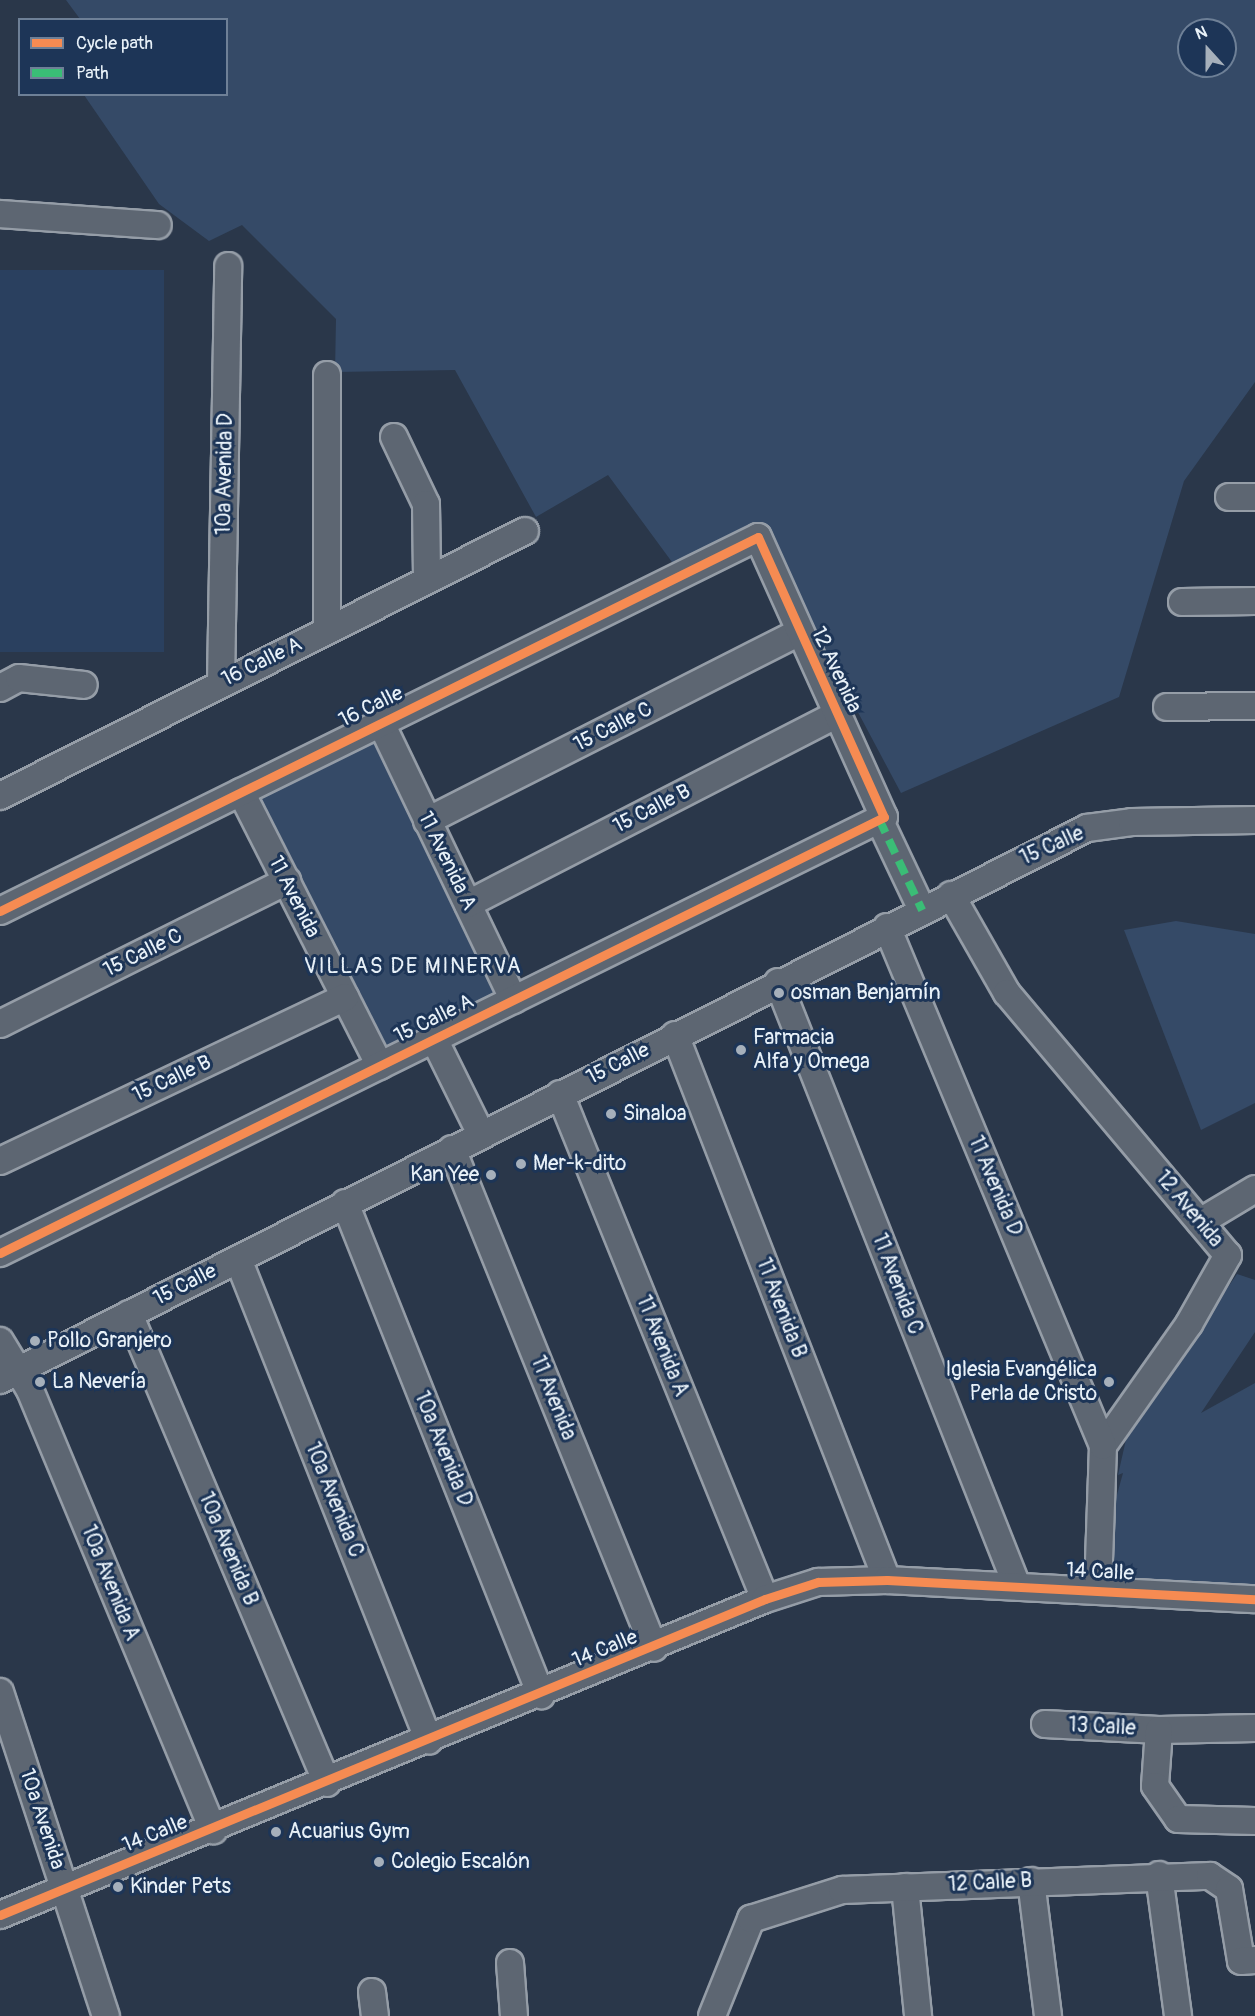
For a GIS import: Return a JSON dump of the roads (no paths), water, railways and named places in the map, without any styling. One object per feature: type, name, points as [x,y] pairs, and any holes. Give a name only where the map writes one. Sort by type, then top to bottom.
[{"type":"street","points":[[0,214],[158,225]]},
{"type":"street","name":"10a Avenida D","points":[[221,682],[228,266]]},
{"type":"street","points":[[327,375],[327,630]]},
{"type":"street","points":[[394,436],[426,504],[427,580]]},
{"type":"street","points":[[1229,497],[1255,497]]},
{"type":"street","name":"16 Calle A","points":[[0,796],[221,682],[525,531]]},
{"type":"street","name":"12 Avenida","points":[[758,537],[922,910]]},
{"type":"street","name":"16 Calle","points":[[0,911],[758,537]]},
{"type":"street","points":[[1182,602],[1255,601]]},
{"type":"street","name":"15 Calle C","points":[[427,821],[799,633]]},
{"type":"street","points":[[0,688],[19,678],[84,685]]},
{"type":"street","points":[[1167,707],[1255,706]]},
{"type":"street","name":"15 Calle B","points":[[468,904],[837,714]]},
{"type":"street","name":"11 Avenida A","points":[[381,723],[514,1000]]},
{"type":"street","name":"11 Avenida","points":[[241,792],[380,1066]]},
{"type":"street","name":"15 Calle A","points":[[0,1254],[882,818]]},
{"type":"street","name":"15 Calle","points":[[9,1375],[951,894],[1087,828],[1132,822],[1255,820]]},
{"type":"street","name":"15 Calle C","points":[[0,1024],[287,881]]},
{"type":"street","name":"12 Avenida","points":[[951,894],[1007,993],[1227,1256],[1189,1324],[1103,1446]]},
{"type":"street","name":"11 Avenida D","points":[[887,927],[1103,1446]]},
{"type":"street","name":"11 Avenida C","points":[[778,982],[1017,1586]]},
{"type":"street","name":"15 Calle B","points":[[0,1161],[345,997]]},
{"type":"street","name":"11 Avenida B","points":[[675,1035],[887,1580]]},
{"type":"street","points":[[434,1039],[481,1134]]},
{"type":"street","name":"11 Avenida A","points":[[560,1094],[765,1599]]},
{"type":"street","name":"11 Avenida","points":[[452,1149],[654,1648]]},
{"type":"street","points":[[1200,1222],[1255,1189]]},
{"type":"street","name":"10a Avenida D","points":[[345,1203],[541,1695]]},
{"type":"street","name":"10a Avenida C","points":[[238,1258],[429,1741]]},
{"type":"street","name":"10a Avenida B","points":[[129,1314],[327,1783]]},
{"type":"street","name":"10a Avenida A","points":[[0,1341],[9,1375],[213,1830]]},
{"type":"street","points":[[1098,1590],[1103,1446]]},
{"type":"street","name":"14 Calle","points":[[0,1915],[541,1695],[765,1599],[819,1582],[887,1580],[1255,1599]]},
{"type":"street","name":"10a Avenida","points":[[0,1692],[106,2016]]},
{"type":"street","name":"13 Calle","points":[[1046,1724],[1160,1730],[1255,1728]]},
{"type":"street","points":[[1160,1730],[1155,1786],[1161,1802],[1178,1819],[1255,1821]]},
{"type":"street","points":[[1159,1875],[1178,2016]]},
{"type":"street","name":"12 Calle B","points":[[712,2016],[751,1919],[842,1890],[1159,1875],[1210,1875],[1229,1889],[1248,1960]]},
{"type":"street","points":[[1031,1881],[1048,2016]]},
{"type":"street","points":[[905,1887],[918,2016]]},
{"type":"street","points":[[510,1963],[514,2016]]},
{"type":"place","name":"osman Benjamín","points":[[779,993]]},
{"type":"place","name":"Farmacia Alfa y Omega","points":[[741,1050]]},
{"type":"place","name":"Sinaloa","points":[[611,1114]]},
{"type":"place","name":"Mer-k-dito","points":[[521,1164]]},
{"type":"place","name":"Kan Yee","points":[[491,1175]]},
{"type":"place","name":"Pollo Granjero","points":[[35,1341]]},
{"type":"place","name":"La Nevería","points":[[40,1382]]},
{"type":"place","name":"Iglesia Evangélica Perla de Cristo","points":[[1109,1382]]},
{"type":"place","name":"Acuarius Gym","points":[[276,1832]]},
{"type":"place","name":"Colegio Escalón","points":[[379,1862]]},
{"type":"place","name":"Kinder Pets","points":[[118,1887]]},
{"type":"district","name":"VILLAS DE MINERVA","points":[[413,967]]}]
